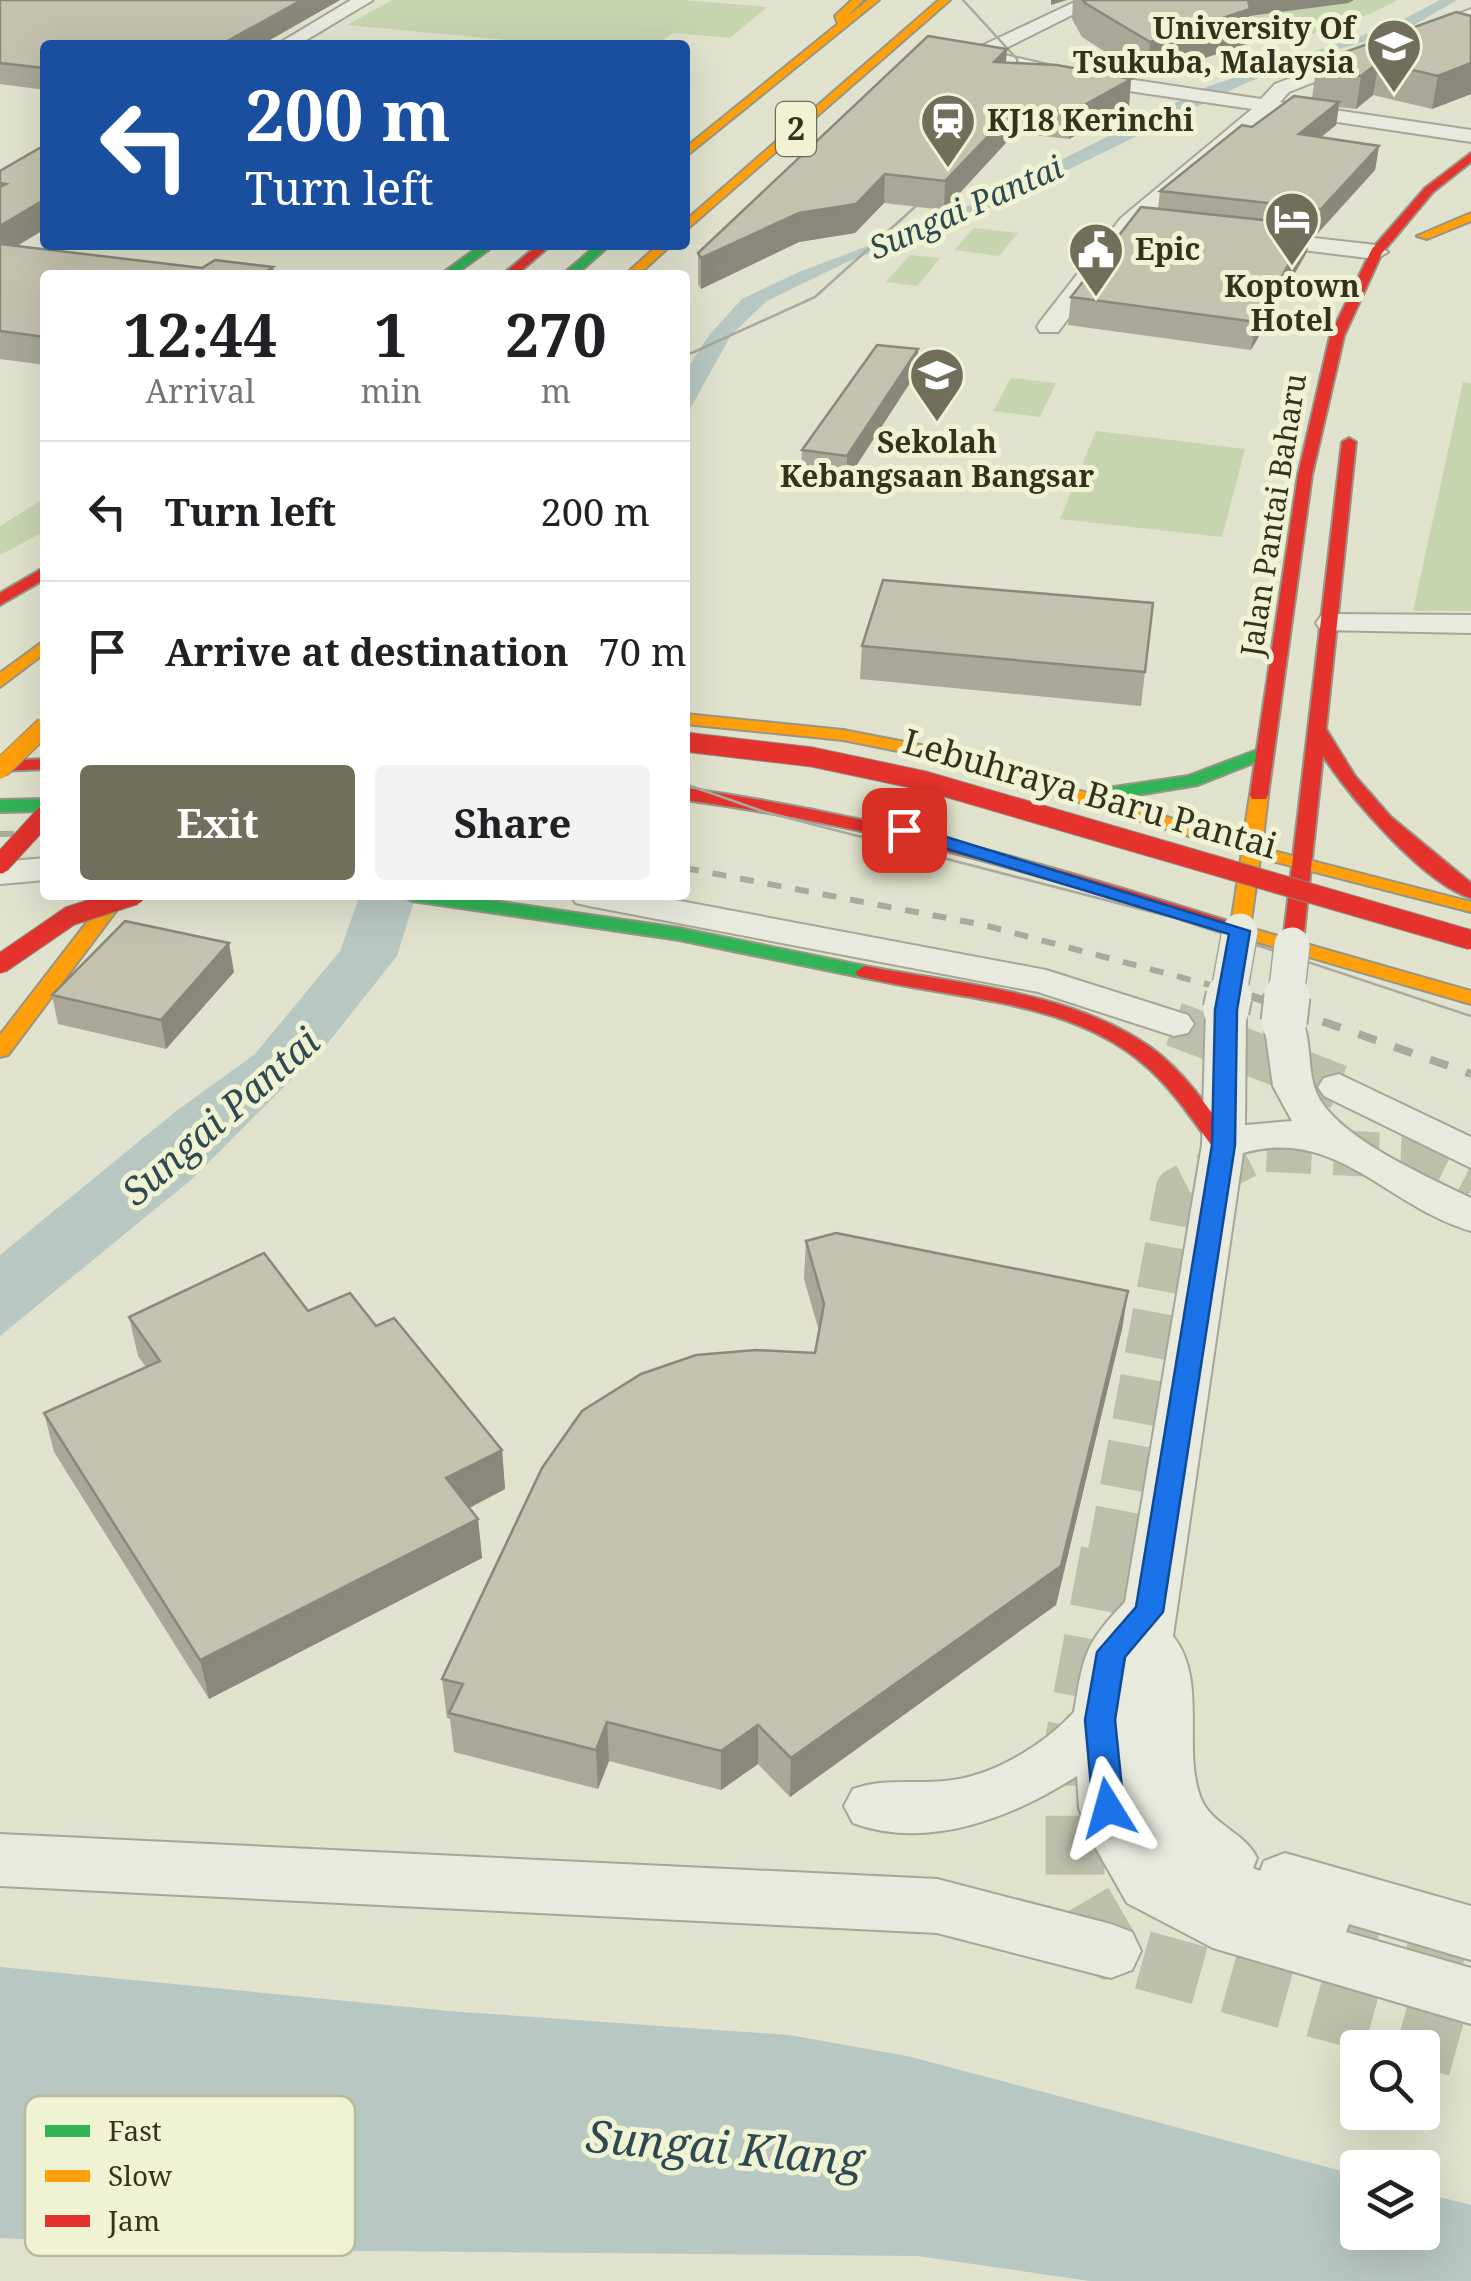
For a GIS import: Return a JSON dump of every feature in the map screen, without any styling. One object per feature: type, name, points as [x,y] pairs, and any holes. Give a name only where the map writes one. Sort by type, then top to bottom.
[{"type":"main road","points":[[842,25],[840,16],[858,0]]},
{"type":"main road","name":"2","points":[[690,223],[945,0]]},
{"type":"main road","points":[[907,32],[958,0]]},
{"type":"main road","points":[[690,144],[842,25],[884,4]]},
{"type":"main road","name":"2","points":[[690,174],[824,63],[884,4]]},
{"type":"main road","points":[[690,145],[786,81],[824,63]]},
{"type":"main road","name":"Jalan Pantai Baharu","points":[[1240,931],[1306,475],[1336,336],[1376,252],[1438,182],[1471,156]]},
{"type":"main road","points":[[1438,182],[1470,186]]},
{"type":"main road","points":[[1470,186],[1417,243],[1471,218]]},
{"type":"main road","points":[[453,270],[482,250]]},
{"type":"main road","points":[[514,270],[540,250]]},
{"type":"main road","points":[[543,270],[567,250]]},
{"type":"main road","points":[[574,270],[598,250]]},
{"type":"main road","points":[[636,270],[658,250]]},
{"type":"main road","name":"Jalan Pantai Baharu","points":[[1308,934],[1302,863],[1332,622],[1342,476],[1352,425]]},
{"type":"main road","points":[[0,600],[40,575]]},
{"type":"main road","points":[[0,682],[40,653]]},
{"type":"main road","points":[[690,719],[843,734],[941,754],[1253,850],[1460,905]]},
{"type":"main road","points":[[0,767],[40,731]]},
{"type":"main road","points":[[1318,732],[1332,763],[1375,817],[1424,861],[1471,892]]},
{"type":"main road","name":"Lebuhraya Baru Pantai","points":[[690,743],[812,757],[925,781],[1471,940]]},
{"type":"main road","points":[[1083,799],[1192,782],[1266,752]]},
{"type":"main road","points":[[0,767],[40,764]]},
{"type":"main road","name":"Lebuhraya Baru Pantai","points":[[809,782],[898,798],[1072,849]]},
{"type":"main road","points":[[690,795],[870,821],[1047,869],[1240,931],[1308,934],[1412,980],[1471,998]]},
{"type":"main road","points":[[1047,869],[1111,876],[1148,859],[1151,842],[1143,826],[1083,799]]},
{"type":"main road","points":[[0,806],[40,806]]},
{"type":"main road","points":[[0,864],[40,821]]},
{"type":"main road","name":"Lebuhraya Baru Pantai","points":[[1215,892],[1308,934]]},
{"type":"main road","points":[[0,1050],[114,900]]},
{"type":"main road","points":[[0,964],[70,916],[120,900]]},
{"type":"main road","points":[[446,900],[906,966],[1047,1009],[1131,1044],[1162,1069],[1224,1145]]},
{"type":"main road","points":[[1412,980],[1366,952],[1359,938],[1360,920],[1374,906],[1392,901],[1460,905]]},
{"type":"street","points":[[294,40],[364,0]]},
{"type":"street","points":[[1092,0],[973,54],[1074,77],[1471,136]]},
{"type":"street","points":[[1049,327],[1129,224],[1270,106],[1282,88],[1471,14]]},
{"type":"street","points":[[1421,126],[1471,128]]},
{"type":"street","points":[[1129,224],[1158,227]]},
{"type":"street","points":[[1230,235],[1376,252]]},
{"type":"street","points":[[1332,622],[1471,624]]},
{"type":"street","points":[[0,873],[40,869]]},
{"type":"street","points":[[611,900],[906,966],[1046,982],[1174,1024]]},
{"type":"street","points":[[1240,931],[1226,1010],[1224,1145],[1130,1740],[1143,1818],[1155,1838],[1205,1873],[1322,1919]]},
{"type":"street","points":[[1308,934],[1284,1022],[1292,1083],[1303,1108],[1341,1141],[1471,1216]]},
{"type":"street","points":[[1339,1087],[1471,1154]]},
{"type":"street","points":[[1224,1145],[1258,1133],[1289,1130],[1341,1141]]},
{"type":"street","points":[[1149,1612],[1111,1652],[1100,1720],[1108,1808],[1119,1838],[1148,1885],[1212,1922],[1471,1996]]},
{"type":"street","points":[[1149,1612],[1165,1698],[1167,1795],[1182,1821],[1210,1848],[1247,1867],[1471,1933]]},
{"type":"street","points":[[873,1806],[967,1802],[1044,1767],[1092,1735],[1100,1720]]},
{"type":"street","points":[[0,1860],[937,1906],[1111,1951]]},
{"type":"green space","points":[[392,0],[682,0],[767,7],[730,38],[673,33],[664,40],[507,40],[347,25]]},
{"type":"green space","points":[[1357,0],[1397,0],[1333,27],[1279,41],[1258,38],[1234,19]]},
{"type":"green space","points":[[974,228],[1018,233],[999,256],[954,250]]},
{"type":"green space","points":[[910,255],[940,258],[917,286],[886,282]]},
{"type":"green space","points":[[1011,378],[1056,383],[1040,417],[993,411]]},
{"type":"green space","points":[[1463,382],[1471,383],[1471,611],[1413,611]]},
{"type":"green space","points":[[1096,431],[1245,449],[1222,537],[1060,519]]},
{"type":"green space","points":[[40,501],[40,534],[0,555],[0,526]]},
{"type":"water","name":"Sungai Pantai","points":[[1440,0],[1457,0],[1409,28],[1296,62],[1235,88],[988,209],[847,262],[767,301],[731,335],[690,409],[690,364],[710,334],[742,299],[799,272],[955,213],[1209,86],[1391,26]]},
{"type":"water","name":"Sungai Pantai","points":[[358,900],[414,900],[397,956],[327,1044],[192,1179],[0,1336],[0,1255],[175,1112],[255,1054],[340,951]]},
{"type":"water","name":"Sungai Klang","points":[[0,1967],[449,2011],[789,2035],[907,2056],[1340,2171],[1340,2250],[1440,2250],[1440,2197],[1471,2205],[1471,2281],[1090,2281],[917,2256],[355,2251],[355,2096],[25,2096],[25,2239],[0,2238]]},
{"type":"building","points":[[0,0],[302,0],[229,40],[40,40],[40,67],[0,63]]},
{"type":"building","points":[[1083,0],[1248,0],[1250,9],[1150,42]]},
{"type":"building","points":[[1456,12],[1471,16],[1471,63],[1438,76],[1379,62],[1361,76],[1316,70],[1334,56]]},
{"type":"building","points":[[928,36],[1007,49],[994,62],[1057,65],[1131,79],[1072,112],[1017,106],[945,181],[885,174],[856,204],[799,213],[701,258],[698,253]]},
{"type":"building","points":[[1294,96],[1339,102],[1299,134],[1379,146],[1321,209],[1160,191],[1242,125],[1252,127]]},
{"type":"building","points":[[40,148],[40,202],[0,226],[0,187],[6,184],[0,183],[0,171]]},
{"type":"building","points":[[1141,207],[1311,225],[1256,322],[1071,297]]},
{"type":"building","points":[[0,244],[202,268],[215,260],[273,267],[268,270],[40,270],[40,336],[0,331]]},
{"type":"building","points":[[877,345],[918,349],[847,456],[802,450]]},
{"type":"building","points":[[883,580],[1153,603],[1145,672],[862,646]]},
{"type":"building","points":[[125,921],[229,943],[161,1020],[52,995]]},
{"type":"building","points":[[836,1233],[1128,1291],[1061,1566],[791,1758],[758,1725],[721,1751],[607,1722],[596,1750],[449,1713],[463,1684],[442,1679],[542,1468],[582,1411],[641,1374],[696,1355],[756,1350],[815,1353],[824,1304],[806,1241]]},
{"type":"building","points":[[264,1253],[308,1311],[350,1293],[376,1326],[394,1318],[502,1450],[446,1478],[478,1519],[200,1660],[44,1413],[160,1361],[129,1317]]},
{"type":"tunnel","points":[[1174,1024],[1339,1087]]},
{"type":"tunnel","points":[[1110,1554],[1178,1190],[1259,1149],[1404,1156],[1471,1190]]},
{"type":"tunnel","points":[[1110,1552],[1075,1738],[1075,1889],[1111,1951],[1471,2051]]},
{"type":"tunnel","points":[[1322,1919],[1471,1963]]},
{"type":"tram line","points":[[963,0],[1017,59],[1019,86]]},
{"type":"tram line","points":[[690,354],[815,297],[915,207]]},
{"type":"tram line","points":[[690,786],[765,812],[1175,918],[1471,1016]]},
{"type":"railway","points":[[0,834],[40,833]]},
{"type":"railway","points":[[690,869],[984,925],[1259,998]]},
{"type":"railway","points":[[1251,996],[1471,1074]]},
{"type":"traffic: fast","points":[[453,270],[482,250]]},
{"type":"traffic: fast","points":[[574,270],[598,250]]},
{"type":"traffic: fast","points":[[1101,795],[1192,781],[1265,752]]},
{"type":"traffic: fast","points":[[0,806],[40,805]]},
{"type":"traffic: fast","points":[[446,900],[679,934],[865,972]]},
{"type":"traffic: slow","points":[[843,25],[840,16],[858,0]]},
{"type":"traffic: slow","points":[[690,150],[874,0]]},
{"type":"traffic: slow","points":[[690,223],[945,0]]},
{"type":"traffic: slow","points":[[1423,236],[1471,217]]},
{"type":"traffic: slow","points":[[637,270],[659,250]]},
{"type":"traffic: slow","points":[[0,682],[40,649]]},
{"type":"traffic: slow","points":[[690,720],[843,735],[941,754],[1253,849]]},
{"type":"traffic: slow","points":[[0,769],[40,731]]},
{"type":"traffic: slow","points":[[1259,795],[1240,931],[1471,998]]},
{"type":"traffic: slow","points":[[1265,853],[1467,907]]},
{"type":"traffic: slow","points":[[0,1050],[114,900]]},
{"type":"traffic: jam","points":[[1259,795],[1305,475],[1337,336],[1376,252],[1429,190],[1471,156]]},
{"type":"traffic: jam","points":[[514,270],[539,250]]},
{"type":"traffic: jam","points":[[1293,942],[1349,442]]},
{"type":"traffic: jam","points":[[0,600],[40,575]]},
{"type":"traffic: jam","points":[[1318,731],[1348,779],[1384,821],[1471,892]]},
{"type":"traffic: jam","points":[[690,743],[812,757],[925,781],[1471,940]]},
{"type":"traffic: jam","points":[[0,766],[40,764]]},
{"type":"traffic: jam","points":[[690,795],[897,831],[1035,868],[1240,931]]},
{"type":"traffic: jam","points":[[0,864],[40,820]]},
{"type":"traffic: jam","points":[[0,964],[70,916],[120,900]]},
{"type":"traffic: jam","points":[[865,972],[1001,997],[1100,1028],[1157,1064],[1223,1145]]},
{"type":"place","name":"University Of Tsukuba, Malaysia","points":[[1394,95]]},
{"type":"place","name":"KJ18 Kerinchi","points":[[948,170]]},
{"type":"place","name":"Koptown Hotel","points":[[1292,268]]},
{"type":"place","name":"Epic","points":[[1096,299]]},
{"type":"place","name":"Sekolah Kebangsaan Bangsar","points":[[937,424]]},
{"type":"route","points":[[904,830],[1047,869],[1240,931],[1226,1010],[1224,1145],[1149,1612],[1111,1652],[1100,1720],[1108,1808]]}]
